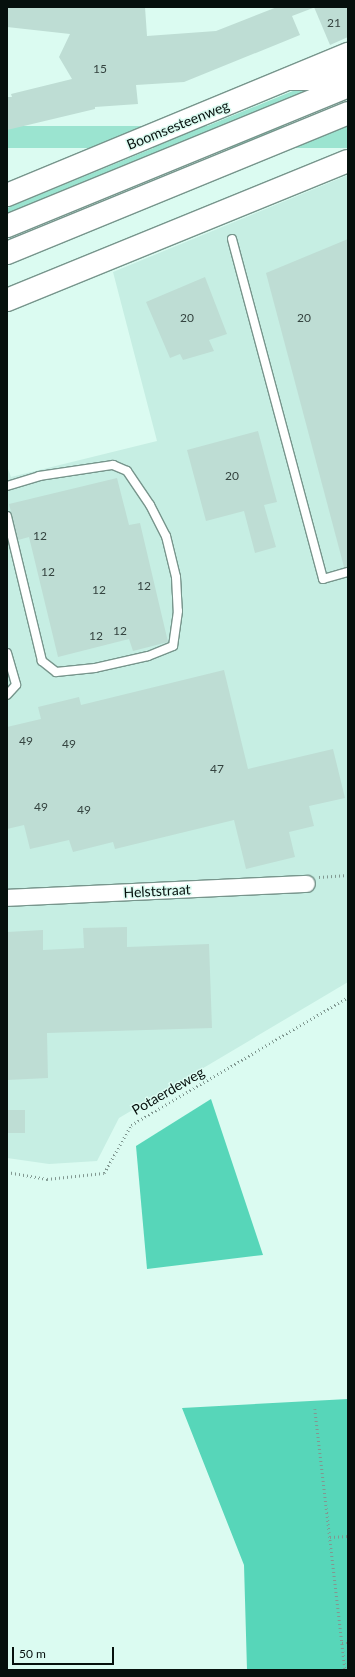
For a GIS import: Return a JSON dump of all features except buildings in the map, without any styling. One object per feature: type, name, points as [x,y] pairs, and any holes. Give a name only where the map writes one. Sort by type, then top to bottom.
[{"type":"main road","name":"Boomsesteenweg","points":[[7,195],[348,54]]},
{"type":"main road","points":[[289,79],[316,78],[348,73]]},
{"type":"main road","points":[[7,226],[348,86]]},
{"type":"main road","points":[[7,253],[348,113]]},
{"type":"main road","points":[[7,300],[348,161]]},
{"type":"street","name":"Helststraat","points":[[7,898],[307,884]]},
{"type":"lane","points":[[232,239],[323,579],[348,572]]},
{"type":"lane","points":[[7,486],[40,476],[113,465],[127,471],[150,505],[166,536],[175,570],[178,611],[173,646],[148,656],[95,668],[56,672],[42,660],[7,516]]},
{"type":"lane","points":[[7,653],[16,685],[7,695]]},
{"type":"path","points":[[307,884],[316,877],[348,875]]},
{"type":"path","name":"Potaerdeweg","points":[[7,1172],[47,1179],[104,1173],[130,1125],[348,997]]},
{"type":"path","points":[[315,1409],[345,1670]]},
{"type":"path","points":[[330,1537],[348,1536]]},
{"type":"path","points":[[342,1643],[348,1643]]},
{"type":"shaded area","points":[[348,175],[348,982],[119,1118],[97,1161],[49,1164],[7,1158],[7,466],[11,477],[157,441],[113,272]]},
{"type":"green space","points":[[305,86],[316,87],[7,215],[7,208]]},
{"type":"green space","points":[[7,126],[348,126],[348,148],[7,148]]},
{"type":"green space","points":[[211,1099],[263,1255],[147,1269],[136,1146]]},
{"type":"green space","points":[[348,1399],[348,1670],[247,1670],[244,1565],[182,1408]]}]
